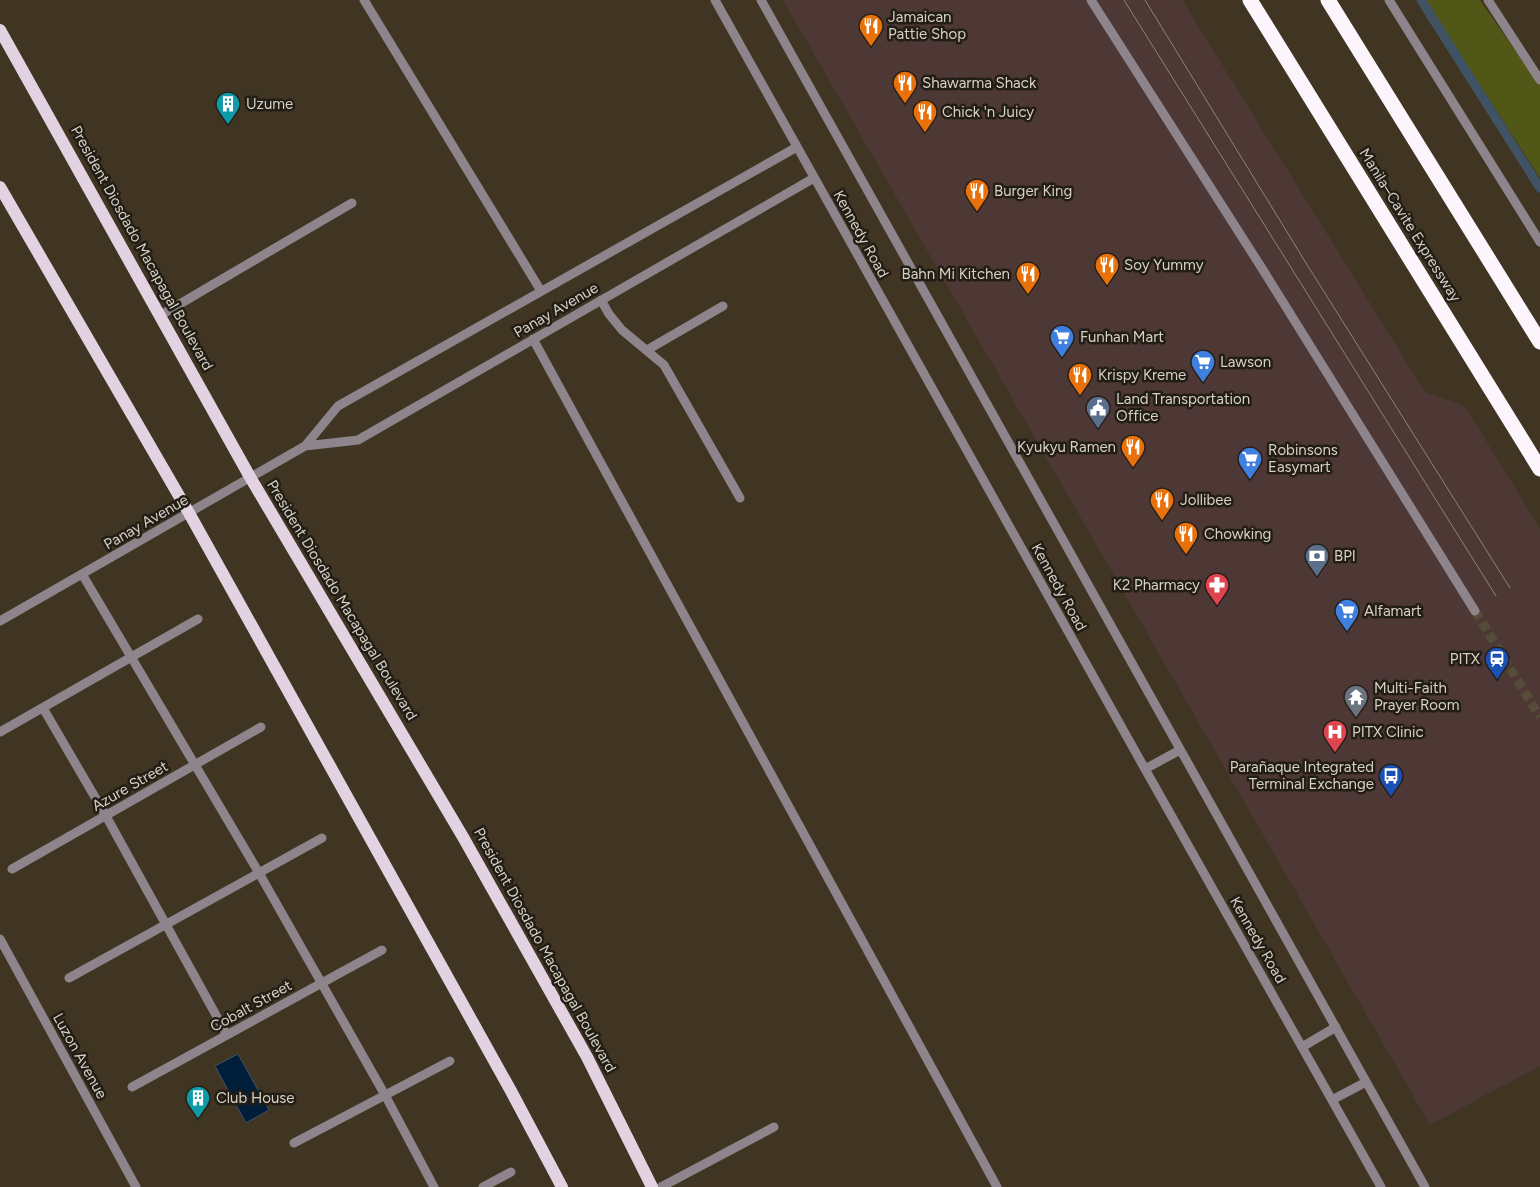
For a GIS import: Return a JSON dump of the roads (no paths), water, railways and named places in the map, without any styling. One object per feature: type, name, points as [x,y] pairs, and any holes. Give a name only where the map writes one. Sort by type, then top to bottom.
[{"type":"highway","name":"Manila–Cavite Expressway","points":[[1250,0],[1540,469]]},
{"type":"highway","points":[[1328,0],[1540,342]]},
{"type":"main road","name":"President Diosdado Macapagal Boulevard","points":[[0,30],[250,477],[464,837],[587,1057],[652,1187]]},
{"type":"main road","points":[[0,187],[189,513],[506,1082],[562,1187]]},
{"type":"street","points":[[364,0],[541,291]]},
{"type":"street","name":"Kennedy Road","points":[[715,0],[1144,768],[1381,1187]]},
{"type":"street","name":"Kennedy Road","points":[[761,0],[1425,1187]]},
{"type":"street","points":[[1092,0],[1476,611]]},
{"type":"street","points":[[1389,0],[1540,242]]},
{"type":"street","points":[[1488,0],[1540,80]]},
{"type":"street","name":"Panay Avenue","points":[[0,621],[306,446],[338,406],[797,147]]},
{"type":"street","name":"Panay Avenue","points":[[306,446],[358,440],[814,178]]},
{"type":"street","points":[[161,315],[352,203]]},
{"type":"street","points":[[601,300],[622,330],[664,365],[740,498]]},
{"type":"street","points":[[647,350],[723,306]]},
{"type":"street","points":[[533,339],[997,1187]]},
{"type":"street","points":[[82,574],[259,873],[385,1095],[434,1187]]},
{"type":"street","points":[[0,732],[198,620]]},
{"type":"street","points":[[43,708],[106,816],[227,1035]]},
{"type":"street","name":"Azure Street","points":[[12,869],[261,727]]},
{"type":"street","points":[[1144,768],[1180,750]]},
{"type":"street","points":[[69,978],[322,838]]},
{"type":"street","name":"Luzon Avenue","points":[[0,939],[136,1187]]},
{"type":"street","name":"Cobalt Street","points":[[132,1087],[382,950]]},
{"type":"street","points":[[1302,1047],[1336,1027]]},
{"type":"street","points":[[294,1143],[450,1061]]},
{"type":"street","points":[[1332,1100],[1366,1082]]},
{"type":"street","points":[[662,1187],[774,1127]]},
{"type":"street","points":[[483,1187],[511,1172]]},
{"type":"water","points":[[238,1054],[269,1110],[246,1123],[215,1066]]},
{"type":"waterway","points":[[1421,0],[1540,188]]},
{"type":"tunnel","points":[[1475,611],[1540,717]]},
{"type":"tram line","points":[[1124,0],[1496,596]]},
{"type":"tram line","points":[[1145,0],[1306,263],[1510,588]]},
{"type":"place","name":"Jamaican Pattie Shop","points":[[871,47]]},
{"type":"place","name":"Shawarma Shack","points":[[905,104]]},
{"type":"place","name":"Uzume","points":[[228,125]]},
{"type":"place","name":"Chick 'n Juicy","points":[[925,133]]},
{"type":"place","name":"Burger King","points":[[977,212]]},
{"type":"place","name":"Soy Yummy","points":[[1107,286]]},
{"type":"place","name":"Bahn Mi Kitchen","points":[[1028,295]]},
{"type":"place","name":"Funhan Mart","points":[[1062,358]]},
{"type":"place","name":"Lawson","points":[[1203,383]]},
{"type":"place","name":"Krispy Kreme","points":[[1080,396]]},
{"type":"place","name":"Land Transportation Office","points":[[1098,429]]},
{"type":"place","name":"Kyukyu Ramen","points":[[1133,468]]},
{"type":"place","name":"Robinsons Easymart","points":[[1250,480]]},
{"type":"place","name":"Jollibee","points":[[1162,521]]},
{"type":"place","name":"Chowking","points":[[1186,555]]},
{"type":"place","name":"BPI","points":[[1317,577]]},
{"type":"place","name":"K2 Pharmacy","points":[[1217,606]]},
{"type":"place","name":"Alfamart","points":[[1347,632]]},
{"type":"place","name":"PITX","points":[[1497,680]]},
{"type":"place","name":"Multi-Faith Prayer Room","points":[[1356,718]]},
{"type":"place","name":"PITX Clinic","points":[[1335,753]]},
{"type":"place","name":"Parañaque Integrated Terminal Exchange","points":[[1391,797]]},
{"type":"place","name":"Club House","points":[[198,1119]]}]
